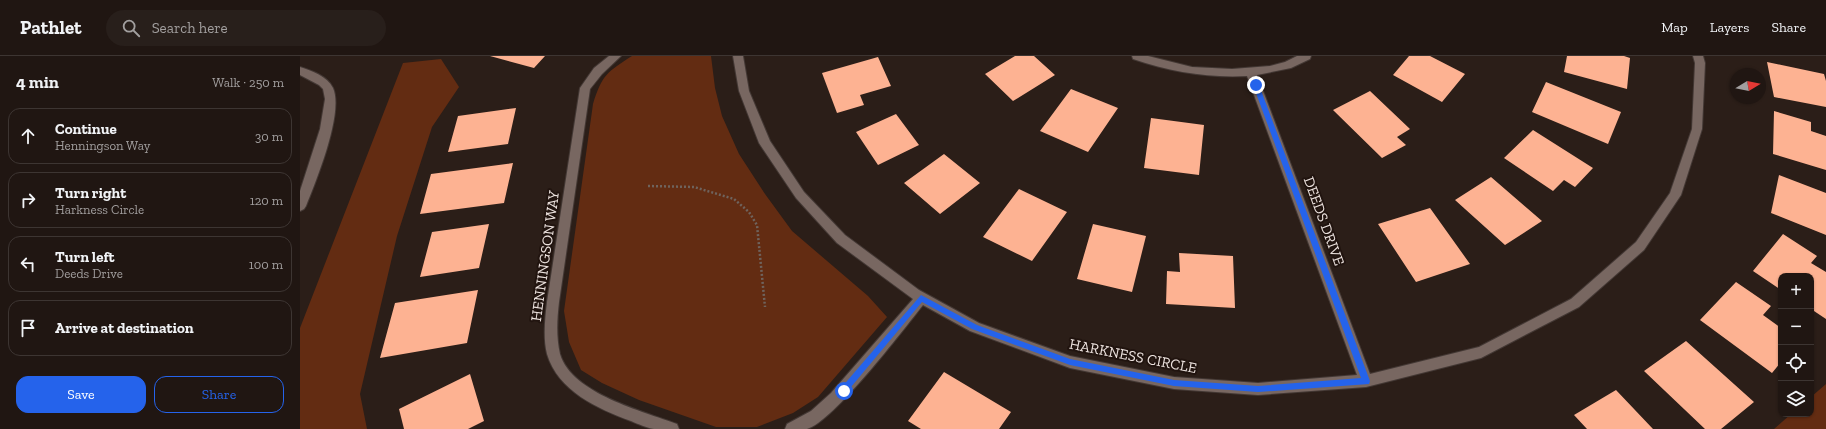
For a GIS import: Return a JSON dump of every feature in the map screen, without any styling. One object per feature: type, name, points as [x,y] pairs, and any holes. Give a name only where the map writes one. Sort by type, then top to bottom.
[{"type":"street","name":"HENNINGSON WAY","points":[[616,56],[598,71],[585,88],[553,302],[551,330],[555,359],[570,381],[600,401],[672,429]]},
{"type":"street","name":"HARKNESS CIRCLE","points":[[738,56],[744,91],[765,142],[800,195],[841,239],[921,298],[975,327],[1070,362],[1174,383],[1258,389],[1366,381],[1481,352],[1575,303],[1640,246],[1675,195],[1698,129],[1700,63],[1698,56]]},
{"type":"street","points":[[1137,56],[1169,66],[1223,73],[1251,72],[1287,65],[1306,56]]},
{"type":"street","points":[[300,70],[318,79],[328,89],[330,104],[328,119],[313,174],[300,206]]},
{"type":"street","name":"DEEDS DRIVE","points":[[1251,72],[1366,381]]},
{"type":"street","points":[[792,429],[801,425],[827,406],[844,391],[921,298]]},
{"type":"path","points":[[648,186],[694,187],[734,199],[749,212],[757,225],[765,307]]},
{"type":"shaded area","points":[[632,56],[711,56],[715,88],[722,116],[739,154],[765,194],[792,231],[868,296],[887,317],[818,397],[793,413],[757,427],[716,427],[639,400],[602,383],[581,370],[569,342],[564,311],[593,104],[599,87],[606,75]]},
{"type":"shaded area","points":[[441,59],[459,87],[432,127],[397,236],[360,394],[367,429],[300,429],[300,328],[403,63]]},
{"type":"shaded area","points":[[1826,384],[1826,429],[1774,429],[1788,417],[1814,417],[1814,394]]},
{"type":"building","points":[[490,56],[545,56],[534,68]]},
{"type":"building","points":[[1015,56],[1034,56],[1055,75],[1013,101],[985,74]]},
{"type":"building","points":[[1409,56],[1430,56],[1465,74],[1442,102],[1393,75]]},
{"type":"building","points":[[1567,56],[1624,56],[1630,58],[1627,89],[1564,72]]},
{"type":"building","points":[[878,57],[891,86],[860,95],[864,105],[837,113],[822,73]]},
{"type":"building","points":[[1767,62],[1824,74],[1826,81],[1826,107],[1774,97]]},
{"type":"building","points":[[1546,82],[1621,112],[1608,144],[1532,112]]},
{"type":"building","points":[[1071,89],[1118,108],[1088,152],[1040,131]]},
{"type":"building","points":[[1370,91],[1410,129],[1397,137],[1406,145],[1382,158],[1333,110]]},
{"type":"building","points":[[516,108],[508,144],[448,152],[458,116]]},
{"type":"building","points":[[1774,111],[1811,122],[1811,131],[1826,136],[1826,170],[1773,154]]},
{"type":"building","points":[[896,114],[919,145],[878,165],[856,132]]},
{"type":"building","points":[[1151,118],[1204,125],[1199,175],[1144,168]]},
{"type":"building","points":[[1533,130],[1593,168],[1575,187],[1564,180],[1553,191],[1504,158]]},
{"type":"building","points":[[944,154],[980,183],[940,214],[904,183]]},
{"type":"building","points":[[513,163],[504,203],[420,214],[431,174]]},
{"type":"building","points":[[1779,175],[1826,193],[1826,235],[1771,213]]},
{"type":"building","points":[[1491,177],[1542,221],[1505,245],[1455,200]]},
{"type":"building","points":[[1019,189],[1067,212],[1032,261],[983,237]]},
{"type":"building","points":[[1430,208],[1470,264],[1416,282],[1378,224]]},
{"type":"building","points":[[489,224],[479,268],[420,277],[432,232]]},
{"type":"building","points":[[1093,224],[1146,236],[1132,292],[1077,279]]},
{"type":"building","points":[[1783,234],[1817,256],[1811,263],[1826,272],[1826,319],[1814,311],[1814,273],[1778,273],[1778,288],[1753,271]]},
{"type":"building","points":[[1179,253],[1233,256],[1235,308],[1166,304],[1167,271],[1180,272]]},
{"type":"building","points":[[1736,282],[1771,306],[1763,315],[1778,326],[1778,366],[1772,373],[1700,320]]},
{"type":"building","points":[[478,290],[467,343],[380,358],[395,303]]},
{"type":"building","points":[[1686,341],[1754,402],[1721,429],[1705,429],[1644,371]]},
{"type":"building","points":[[944,372],[1011,412],[999,429],[921,429],[908,421]]},
{"type":"building","points":[[470,374],[484,421],[468,429],[404,429],[399,409]]},
{"type":"building","points":[[1616,390],[1653,429],[1587,429],[1574,415]]},
{"type":"route","points":[[844,391],[921,298],[975,327],[1070,362],[1174,383],[1258,389],[1366,381],[1256,85]]}]
